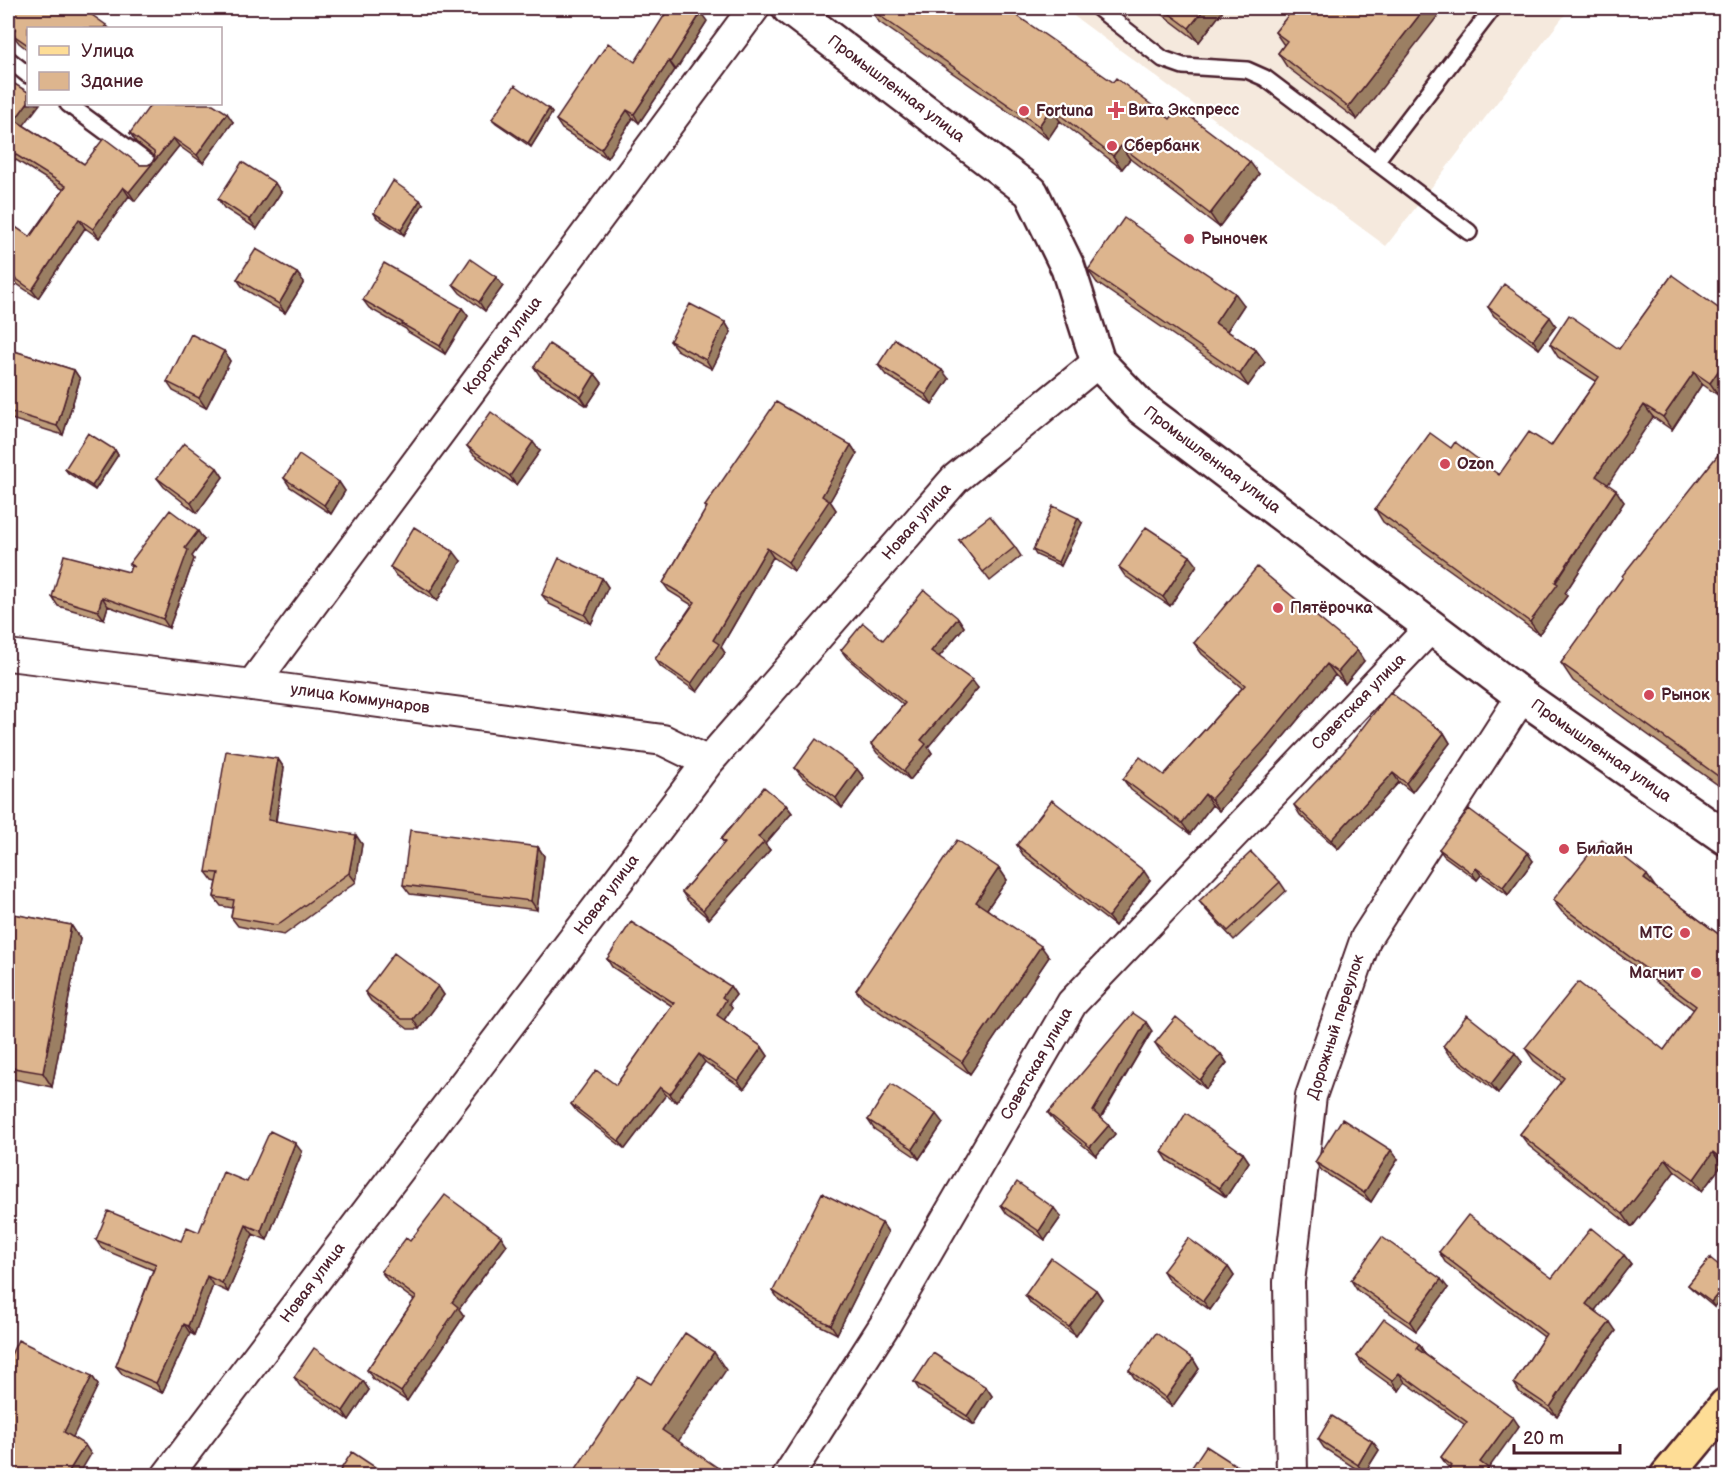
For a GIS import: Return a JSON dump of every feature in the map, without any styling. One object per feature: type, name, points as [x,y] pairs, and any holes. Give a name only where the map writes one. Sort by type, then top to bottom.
[{"type":"main road","name":"Промышленная улица","points":[[789,8],[1031,192],[1068,268],[1098,362],[1142,408],[1522,696],[1725,838]]},
{"type":"main road","points":[[1671,1474],[1725,1404]]},
{"type":"street","name":"Короткая улица","points":[[252,685],[754,8]]},
{"type":"street","name":"Новая улица","points":[[167,1476],[708,762],[955,479],[1098,362]]},
{"type":"street","name":"Советская улица","points":[[788,1476],[886,1323],[1072,1004],[1430,628]]},
{"type":"street","name":"улица Коммунаров","points":[[8,655],[663,740],[708,762]]},
{"type":"street","name":"Дорожный переулок","points":[[1292,1476],[1289,1282],[1311,1096],[1366,938],[1522,696]]},
{"type":"lane","points":[[1098,8],[1163,59],[1183,66],[1247,70],[1265,78],[1469,232]]},
{"type":"lane","points":[[1376,161],[1493,8]]},
{"type":"lane","points":[[8,59],[27,74]]},
{"type":"lane","points":[[69,105],[152,165]]},
{"type":"shaded area","points":[[1063,8],[1570,8],[1386,246]]},
{"type":"building","points":[[8,8],[82,8],[106,25],[105,27],[27,27],[27,44],[12,34],[16,28],[8,22]]},
{"type":"building","points":[[669,8],[692,8],[701,13],[634,114],[627,110],[601,149],[556,120],[608,43],[635,62]]},
{"type":"building","points":[[871,8],[1006,8],[1113,82],[1116,78],[1170,119],[1179,108],[1250,162],[1210,214],[1121,146],[1113,156],[1051,108],[1039,126]]},
{"type":"building","points":[[1162,8],[1205,8],[1189,28]]},
{"type":"building","points":[[1294,8],[1425,8],[1348,107],[1278,53],[1287,41],[1275,32]]},
{"type":"building","points":[[8,80],[27,91],[27,103],[15,120],[84,164],[104,138],[140,165],[152,163],[155,157],[154,152],[130,133],[150,105],[215,105],[227,113],[197,155],[173,138],[129,192],[123,187],[93,229],[79,219],[32,290],[8,273],[8,222],[30,237],[66,186],[8,150]]},
{"type":"building","points":[[515,85],[549,109],[528,143],[492,119]]},
{"type":"building","points":[[242,162],[275,183],[250,220],[218,199]]},
{"type":"building","points":[[393,181],[420,200],[401,230],[374,213]]},
{"type":"building","points":[[1124,218],[1235,293],[1215,323],[1256,350],[1240,374],[1088,270]]},
{"type":"building","points":[[256,249],[297,273],[279,304],[237,279]]},
{"type":"building","points":[[470,259],[496,277],[479,302],[453,284]]},
{"type":"building","points":[[384,263],[462,308],[440,346],[363,300]]},
{"type":"building","points":[[1672,275],[1725,313],[1725,361],[1710,383],[1694,372],[1663,417],[1644,405],[1596,476],[1616,490],[1555,582],[1558,584],[1530,622],[1375,509],[1430,433],[1451,448],[1455,442],[1499,475],[1529,432],[1551,446],[1599,377],[1550,344],[1569,315],[1619,349]]},
{"type":"building","points":[[1504,284],[1550,317],[1533,340],[1488,307]]},
{"type":"building","points":[[690,304],[725,322],[706,360],[670,341]]},
{"type":"building","points":[[191,334],[224,351],[199,398],[167,382]]},
{"type":"building","points":[[895,339],[942,370],[926,395],[878,365]]},
{"type":"building","points":[[549,344],[595,374],[581,397],[534,367]]},
{"type":"building","points":[[8,349],[74,370],[57,426],[8,411]]},
{"type":"building","points":[[776,402],[851,445],[822,496],[829,501],[788,562],[767,548],[713,640],[719,644],[691,684],[655,659],[695,602],[663,583],[707,507],[705,506]]},
{"type":"building","points":[[491,412],[533,442],[510,476],[467,446]]},
{"type":"building","points":[[88,433],[115,450],[92,486],[65,469]]},
{"type":"building","points":[[184,443],[217,468],[191,503],[157,478]]},
{"type":"building","points":[[1725,446],[1725,781],[1561,663],[1622,576]]},
{"type":"building","points":[[299,455],[339,482],[324,505],[284,478]]},
{"type":"building","points":[[1053,506],[1078,518],[1058,562],[1033,550]]},
{"type":"building","points":[[170,510],[198,531],[185,548],[188,550],[163,619],[102,597],[98,611],[52,597],[64,555],[129,572],[131,566],[135,567],[129,564]]},
{"type":"building","points":[[990,516],[1015,547],[983,572],[959,540]]},
{"type":"building","points":[[414,527],[454,552],[430,592],[390,567]]},
{"type":"building","points":[[1146,527],[1190,556],[1163,597],[1119,567]]},
{"type":"building","points":[[559,558],[602,578],[585,615],[542,595]]},
{"type":"building","points":[[1257,567],[1357,650],[1338,672],[1327,664],[1263,742],[1211,799],[1205,794],[1182,823],[1123,779],[1140,757],[1164,775],[1245,685],[1194,643]]},
{"type":"building","points":[[924,590],[958,618],[931,651],[972,680],[921,740],[926,744],[904,771],[871,744],[905,703],[841,650],[863,623],[883,640]]},
{"type":"building","points":[[1390,692],[1444,733],[1406,783],[1393,773],[1331,840],[1294,805],[1343,753]]},
{"type":"building","points":[[816,739],[857,769],[836,798],[795,768]]},
{"type":"building","points":[[226,751],[278,759],[268,820],[356,835],[349,873],[277,925],[231,917],[234,900],[214,897],[219,873],[206,872]]},
{"type":"building","points":[[764,787],[786,805],[758,837],[764,842],[703,910],[682,892],[725,842],[721,839]]},
{"type":"building","points":[[1052,800],[1144,871],[1108,917],[1017,845]]},
{"type":"building","points":[[1469,809],[1528,853],[1503,887],[1476,868],[1472,873],[1439,849]]},
{"type":"building","points":[[410,830],[538,847],[531,901],[403,885]]},
{"type":"building","points":[[1601,839],[1647,875],[1644,879],[1725,939],[1725,1152],[1721,1158],[1713,1152],[1694,1179],[1666,1159],[1623,1214],[1520,1134],[1564,1078],[1525,1048],[1578,982],[1664,1050],[1696,1006],[1553,900]]},
{"type":"building","points":[[957,840],[999,868],[976,902],[1041,946],[962,1062],[856,990]]},
{"type":"building","points":[[1251,852],[1280,882],[1228,931],[1199,901]]},
{"type":"building","points":[[8,913],[71,925],[43,1073],[8,1067]]},
{"type":"building","points":[[631,922],[730,986],[722,997],[726,1000],[717,1015],[762,1047],[738,1081],[699,1054],[670,1094],[660,1087],[619,1141],[571,1104],[596,1070],[616,1085],[674,1003],[607,959]]},
{"type":"building","points":[[394,953],[438,986],[413,1019],[402,1019],[365,992]]},
{"type":"building","points":[[1133,1013],[1146,1022],[1093,1111],[1109,1125],[1090,1147],[1048,1113]]},
{"type":"building","points":[[1467,1015],[1515,1053],[1491,1084],[1443,1046]]},
{"type":"building","points":[[1176,1017],[1221,1054],[1200,1080],[1155,1043]]},
{"type":"building","points":[[891,1084],[936,1114],[913,1149],[868,1120]]},
{"type":"building","points":[[1186,1113],[1243,1153],[1219,1188],[1162,1152]]},
{"type":"building","points":[[1342,1119],[1391,1150],[1364,1193],[1315,1162]]},
{"type":"building","points":[[270,1131],[295,1143],[261,1231],[246,1225],[222,1283],[207,1276],[188,1326],[184,1324],[156,1383],[116,1366],[156,1264],[96,1240],[108,1211],[181,1241],[187,1227],[199,1232],[223,1172],[247,1182]]},
{"type":"building","points":[[1017,1182],[1054,1208],[1039,1231],[1001,1205]]},
{"type":"building","points":[[822,1193],[882,1223],[831,1325],[810,1315],[773,1291]]},
{"type":"building","points":[[445,1195],[501,1236],[452,1302],[458,1307],[401,1392],[367,1370],[416,1297],[381,1271],[406,1238],[410,1241]]},
{"type":"building","points":[[1468,1215],[1552,1278],[1591,1228],[1624,1255],[1586,1304],[1610,1322],[1583,1356],[1550,1407],[1514,1383],[1546,1334],[1439,1252]]},
{"type":"building","points":[[1382,1237],[1441,1279],[1410,1322],[1351,1280]]},
{"type":"building","points":[[1188,1238],[1228,1267],[1203,1301],[1163,1271]]},
{"type":"building","points":[[1051,1258],[1096,1290],[1069,1327],[1025,1295]]},
{"type":"building","points":[[1710,1258],[1725,1270],[1725,1285],[1711,1302],[1688,1285]]},
{"type":"building","points":[[1384,1319],[1419,1344],[1416,1348],[1513,1417],[1480,1462],[1488,1468],[1483,1476],[1445,1476],[1452,1466],[1441,1457],[1467,1422],[1399,1373],[1392,1381],[1357,1356]]},
{"type":"building","points":[[685,1333],[714,1352],[662,1430],[730,1476],[571,1476],[638,1376],[651,1384]]},
{"type":"building","points":[[1156,1333],[1193,1359],[1166,1398],[1129,1370]]},
{"type":"building","points":[[18,1340],[92,1376],[64,1432],[85,1445],[66,1476],[8,1476],[8,1460],[12,1452],[8,1449],[8,1361]]},
{"type":"building","points":[[314,1348],[363,1381],[343,1411],[294,1377]]},
{"type":"building","points":[[933,1353],[986,1387],[967,1416],[914,1382]]},
{"type":"building","points":[[1332,1416],[1372,1441],[1358,1465],[1318,1439]]},
{"type":"building","points":[[1206,1446],[1248,1473],[1246,1476],[1186,1476]]},
{"type":"building","points":[[352,1452],[384,1473],[382,1476],[337,1475]]},
{"type":"place","name":"Вита Экспресс","points":[[1116,110]]},
{"type":"place","name":"Fortuna","points":[[1024,111]]},
{"type":"place","name":"Сбербанк","points":[[1112,146]]},
{"type":"place","name":"Рыночек","points":[[1189,239]]},
{"type":"place","name":"Ozon","points":[[1445,464]]},
{"type":"place","name":"Пятёрочка","points":[[1278,608]]},
{"type":"place","name":"Рынок","points":[[1649,695]]},
{"type":"place","name":"Билайн","points":[[1564,849]]},
{"type":"place","name":"МТС","points":[[1685,933]]},
{"type":"place","name":"Магнит","points":[[1696,973]]}]
